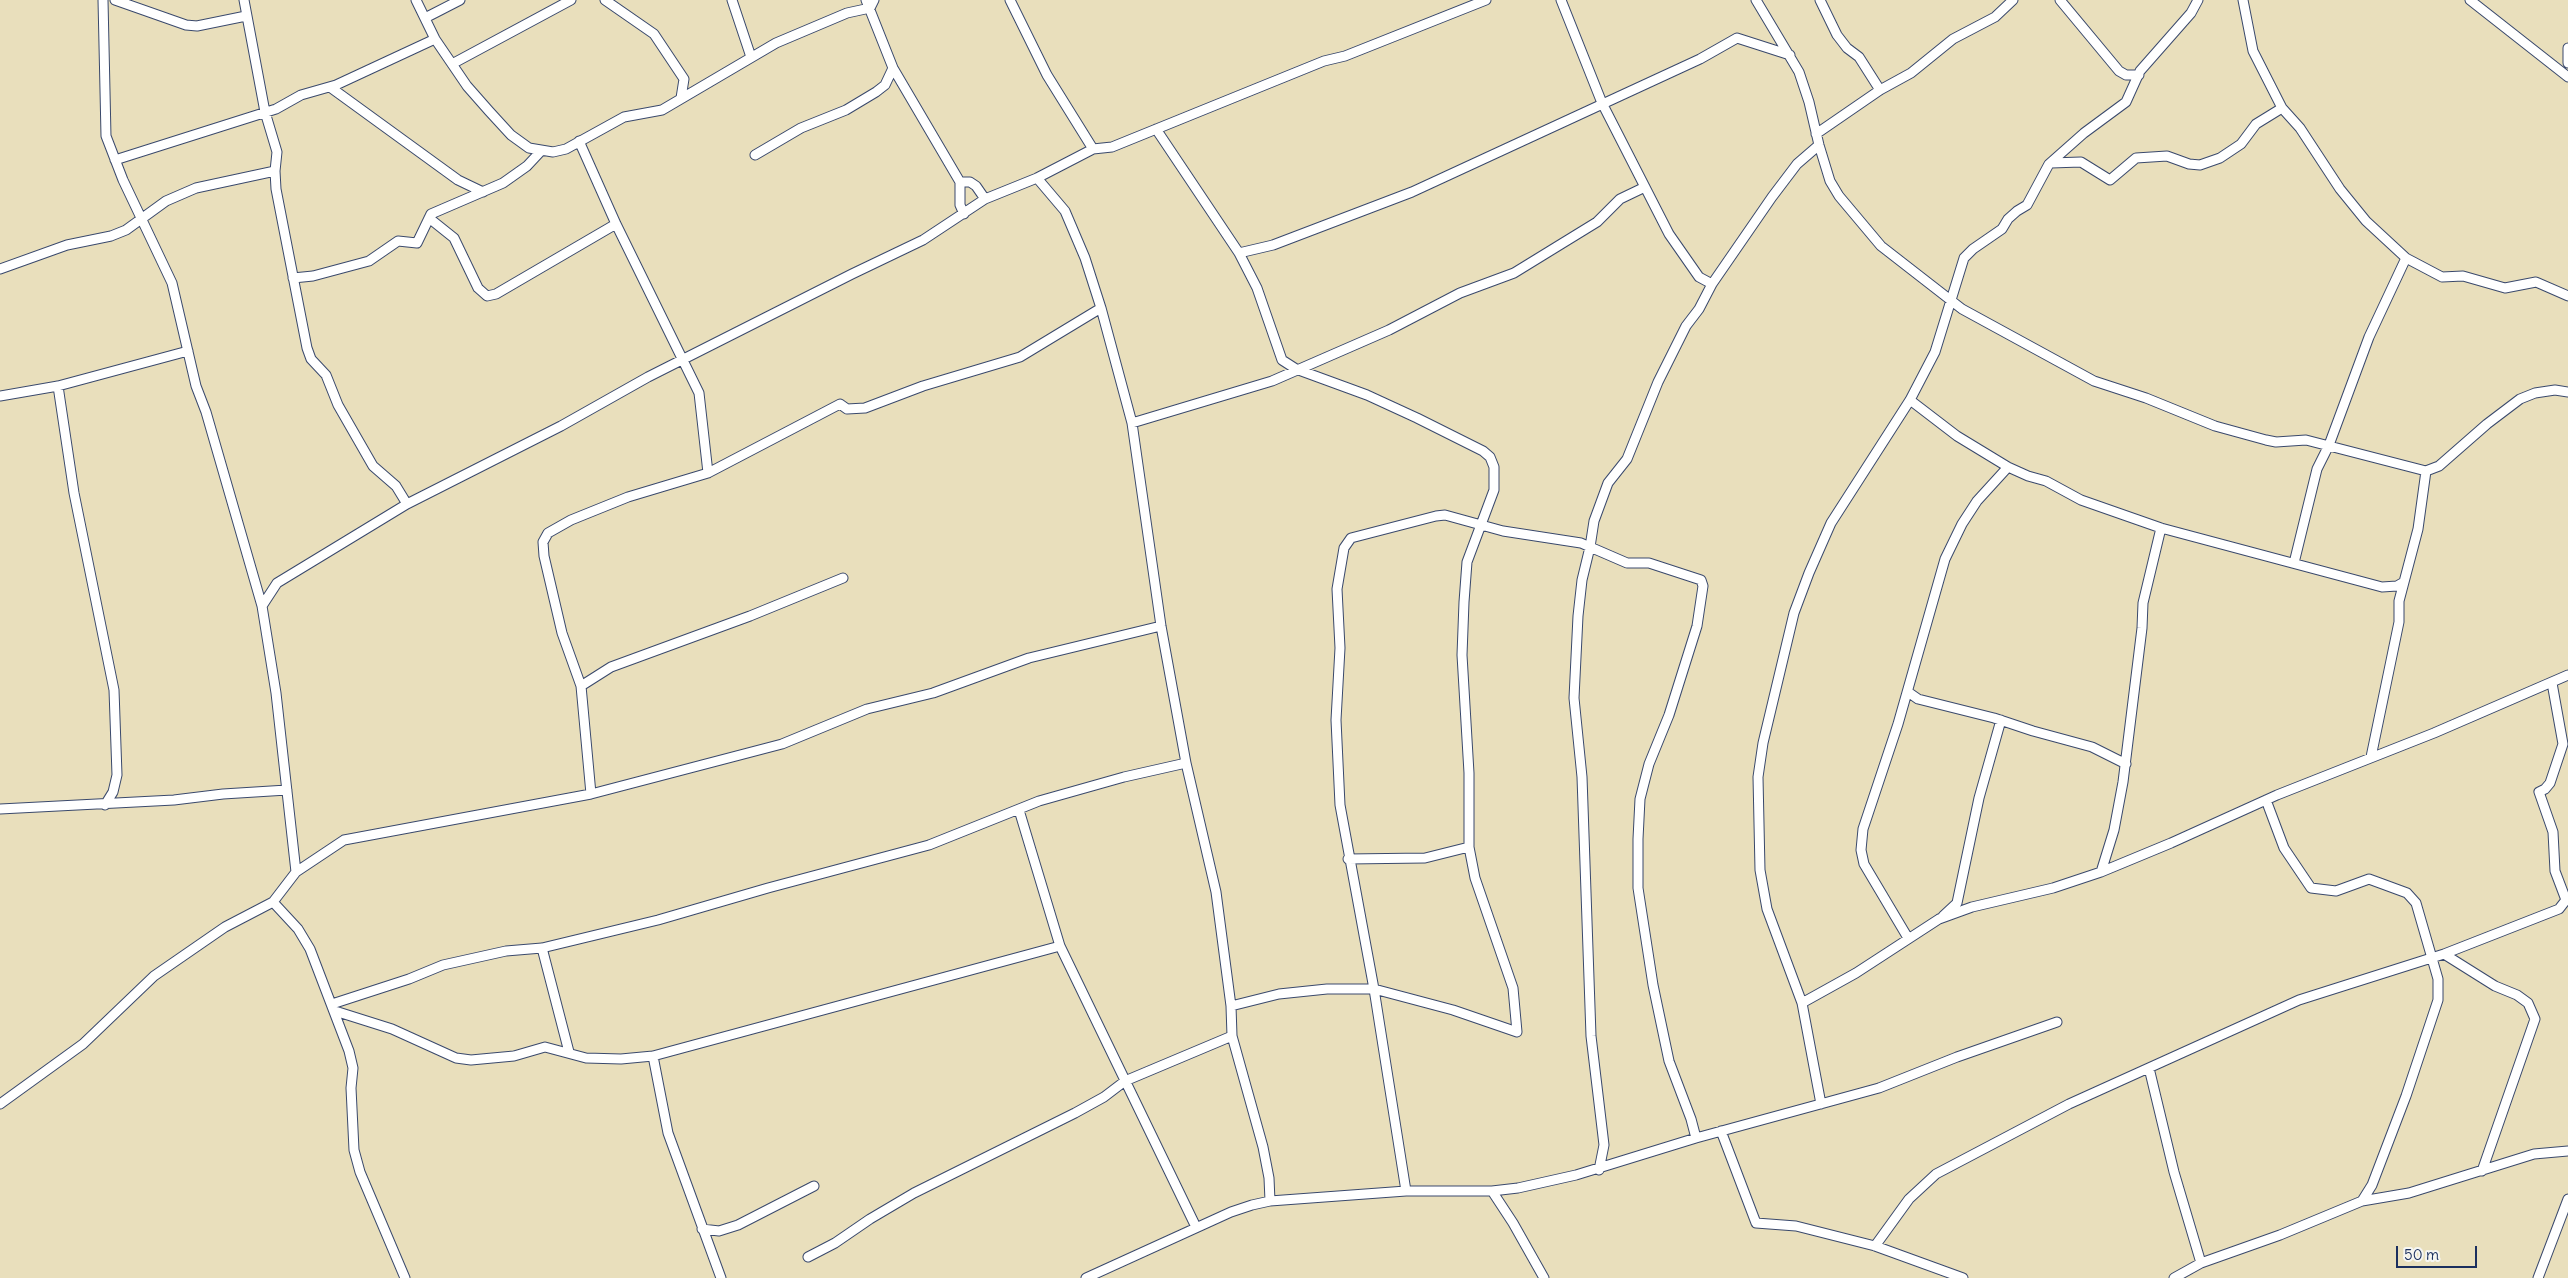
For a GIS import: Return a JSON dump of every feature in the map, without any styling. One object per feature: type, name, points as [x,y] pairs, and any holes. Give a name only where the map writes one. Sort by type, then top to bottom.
[{"type":"street","points":[[103,0],[106,136],[141,221],[172,284],[188,351],[262,606],[276,693],[296,872]]},
{"type":"street","points":[[115,0],[186,25],[197,26],[246,16]]},
{"type":"street","points":[[244,0],[265,112],[276,152],[276,189],[306,348],[311,360],[326,376],[338,405],[373,466],[396,486],[407,504]]},
{"type":"street","points":[[416,0],[435,39],[467,86],[512,135],[529,148],[553,152],[580,141],[624,117],[662,110],[776,43],[870,2],[894,68],[960,182],[960,205],[964,214]]},
{"type":"street","points":[[425,18],[460,0]]},
{"type":"street","points":[[452,64],[571,0]]},
{"type":"street","points":[[605,0],[654,34],[684,79],[681,98]]},
{"type":"street","points":[[732,0],[751,58]]},
{"type":"street","points":[[1010,0],[1046,75],[1093,149]]},
{"type":"street","points":[[262,606],[277,583],[407,504],[561,426],[648,377],[923,240],[985,198],[1037,178],[1093,149],[1112,148],[1324,61],[1346,56],[1458,4],[1486,0]]},
{"type":"street","points":[[1561,0],[1602,103],[1669,234],[1699,277],[1712,284]]},
{"type":"street","points":[[1756,0],[1790,55],[1805,88],[1818,145],[1830,181],[1857,218],[1881,246],[1976,318],[2094,381],[2146,398],[2215,426],[2266,440],[2276,442],[2306,440],[2426,471],[2438,466],[2487,424],[2520,399],[2535,393],[2555,390],[2568,392]]},
{"type":"street","points":[[1820,0],[1837,35],[1847,48],[1859,57],[1880,90]]},
{"type":"street","points":[[1816,134],[1880,90],[1910,73],[1953,39],[1995,17],[2014,0]]},
{"type":"street","points":[[2060,0],[2119,70],[2126,75],[2139,75]]},
{"type":"street","points":[[1821,1104],[1802,1003],[1767,909],[1760,870],[1758,777],[1763,743],[1794,613],[1809,573],[1832,523],[1910,400],[1935,352],[1946,324],[1951,299],[1964,258],[1973,249],[2002,229],[2008,219],[2027,205],[2051,163],[2084,133],[2126,102],[2139,75],[2191,13],[2198,0]]},
{"type":"street","points":[[2243,0],[2253,50],[2282,108],[2300,128],[2340,190],[2366,221],[2406,258],[2442,277],[2463,276],[2505,288],[2536,282],[2568,296]]},
{"type":"street","points":[[2470,0],[2568,77]]},
{"type":"street","points":[[1239,253],[1273,245],[1412,192],[1700,59],[1737,38],[1790,55]]},
{"type":"street","points":[[115,160],[265,112],[301,95],[330,87],[435,39]]},
{"type":"street","points":[[2568,48],[2568,62]]},
{"type":"street","points":[[755,155],[802,128],[846,110],[876,92],[885,85],[894,68]]},
{"type":"street","points":[[330,87],[458,180],[483,192]]},
{"type":"street","points":[[2051,163],[2081,162],[2110,180],[2136,158],[2167,156],[2189,164],[2200,165],[2220,158],[2242,144],[2256,124],[2282,108]]},
{"type":"street","points":[[1156,129],[1239,253],[1269,318],[1282,360],[1296,369],[1367,394],[1483,451],[1490,457],[1494,467],[1494,490],[1467,562],[1462,656],[1469,774],[1470,846],[1475,878],[1512,988],[1517,1032],[1453,1010],[1374,989],[1327,988],[1278,994],[1231,1006]]},
{"type":"street","points":[[580,141],[616,224],[699,393],[708,472]]},
{"type":"street","points":[[1599,1170],[1604,1145],[1591,1036],[1582,777],[1574,698],[1578,616],[1582,580],[1594,521],[1608,482],[1627,459],[1665,368],[1686,326],[1699,309],[1712,284],[1797,164],[1818,145]]},
{"type":"street","points":[[293,278],[313,276],[369,261],[398,240],[417,243],[429,218],[436,211],[503,183],[527,166],[541,151]]},
{"type":"street","points":[[0,269],[67,245],[111,236],[141,221],[166,201],[196,188],[275,171]]},
{"type":"street","points":[[1037,178],[1065,211],[1086,258],[1102,308],[1132,423],[1161,626],[1186,763],[1216,892],[1231,1006],[1232,1036],[1263,1147],[1269,1178],[1270,1201]]},
{"type":"street","points":[[960,182],[970,182],[976,186],[985,198]]},
{"type":"street","points":[[1132,423],[1272,381],[1389,330],[1460,293],[1514,273],[1597,222],[1620,199],[1645,187]]},
{"type":"street","points":[[429,218],[454,238],[478,288],[487,296],[496,294],[616,224]]},
{"type":"street","points":[[2294,562],[2317,469],[2329,445],[2362,354],[2406,258]]},
{"type":"street","points":[[591,794],[581,686],[562,633],[544,556],[542,542],[548,533],[571,520],[628,497],[708,472],[840,404],[847,409],[864,408],[923,386],[1020,357],[1102,308]]},
{"type":"street","points":[[0,396],[58,386],[188,351]]},
{"type":"street","points":[[58,386],[74,493],[114,690],[117,775],[113,792],[105,805]]},
{"type":"street","points":[[1910,400],[1957,436],[2008,467],[2028,476],[2046,481],[2081,500],[2160,528],[2294,562],[2382,587],[2397,586],[2404,582]]},
{"type":"street","points":[[1908,938],[1864,864],[1861,850],[1863,829],[1908,692],[1945,559],[1962,524],[1977,501],[2008,467]]},
{"type":"street","points":[[2371,757],[2396,638],[2399,601],[2418,529],[2426,471]]},
{"type":"street","points":[[1406,1191],[1374,989],[1348,859],[1340,805],[1336,720],[1340,648],[1337,589],[1344,548],[1351,538],[1363,533],[1436,516],[1445,515],[1518,534],[1581,543],[1627,563],[1649,564],[1684,574],[1701,580],[1704,586],[1697,626],[1668,715],[1649,764],[1640,799],[1638,839],[1638,888],[1654,994],[1669,1061],[1691,1119],[1696,1138]]},
{"type":"street","points":[[2101,872],[2114,830],[2126,764],[2142,628],[2143,603],[2160,528]]},
{"type":"street","points":[[581,686],[611,667],[750,616],[843,578]]},
{"type":"street","points":[[0,1104],[83,1044],[154,976],[225,926],[273,902],[296,872],[344,840],[591,794],[782,744],[867,709],[932,693],[1029,658],[1161,626]]},
{"type":"street","points":[[1802,1003],[1856,973],[1940,919],[1972,907],[2053,888],[2101,872],[2266,800],[2568,675]]},
{"type":"street","points":[[1875,1246],[1909,1199],[1936,1174],[2069,1104],[2298,1000],[2444,954],[2559,909],[2566,900],[2555,871],[2552,832],[2539,792],[2550,783],[2563,744],[2552,683]]},
{"type":"street","points":[[1908,692],[1918,699],[2001,720],[2033,732],[2092,747],[2126,764]]},
{"type":"street","points":[[1940,919],[1957,903],[1980,798],[2001,720]]},
{"type":"street","points":[[333,1008],[442,966],[506,952],[542,948],[658,920],[929,844],[1039,802],[1124,776],[1186,763]]},
{"type":"street","points":[[0,809],[105,805],[287,790]]},
{"type":"street","points":[[2266,800],[2284,848],[2311,888],[2336,891],[2369,878],[2406,893],[2416,903],[2438,978],[2438,1000],[2372,1185],[2362,1201]]},
{"type":"street","points":[[1019,810],[1060,946],[1196,1227]]},
{"type":"street","points":[[1348,859],[1425,858],[1470,846]]},
{"type":"street","points":[[273,902],[298,929],[310,949],[333,1008],[353,1068],[351,1088],[354,1150],[360,1172],[406,1278]]},
{"type":"street","points":[[333,1008],[392,1029],[456,1058],[470,1060],[514,1056],[545,1047],[596,1060],[653,1056],[1060,946]]},
{"type":"street","points":[[542,948],[569,1052]]},
{"type":"street","points":[[2444,954],[2496,986],[2517,995],[2528,1003],[2535,1019],[2482,1171]]},
{"type":"street","points":[[1086,1278],[1231,1212],[1270,1201],[1406,1191],[1492,1191],[1526,1186],[1599,1170],[1696,1138],[1879,1088],[1957,1057],[2057,1022]]},
{"type":"street","points":[[808,1257],[835,1243],[870,1219],[914,1193],[1075,1113],[1104,1097],[1125,1081],[1232,1036]]},
{"type":"street","points":[[653,1056],[668,1133],[721,1278]]},
{"type":"street","points":[[2149,1068],[2174,1172],[2201,1263]]},
{"type":"street","points":[[1721,1131],[1756,1223],[1796,1226],[1875,1246],[1962,1278]]},
{"type":"street","points":[[2174,1278],[2201,1263],[2280,1235],[2362,1201],[2410,1193],[2534,1154],[2568,1151]]},
{"type":"street","points":[[702,1229],[719,1230],[738,1225],[814,1186]]},
{"type":"street","points":[[1492,1191],[1513,1223],[1544,1278]]},
{"type":"street","points":[[2538,1278],[2568,1199]]}]
